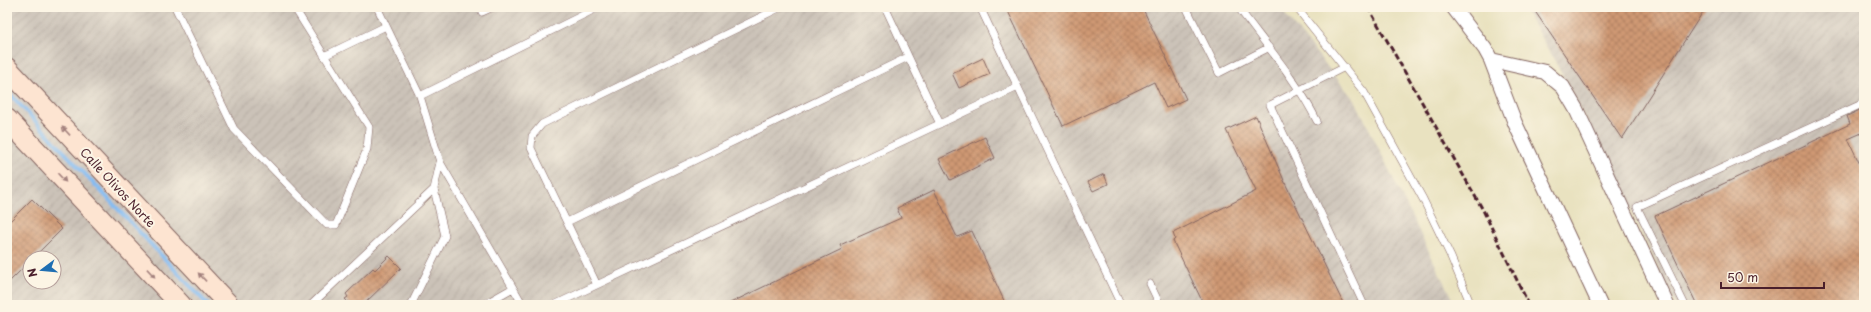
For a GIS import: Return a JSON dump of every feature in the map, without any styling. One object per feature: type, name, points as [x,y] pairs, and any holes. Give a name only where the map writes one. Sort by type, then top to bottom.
[{"type":"main road","name":"Calle Olivos Norte","points":[[7,68],[229,305]]},
{"type":"main road","points":[[7,119],[181,305]]},
{"type":"street","points":[[1453,7],[1485,49],[1491,60],[1515,123],[1600,305]]},
{"type":"street","points":[[1491,60],[1545,72],[1562,87],[1576,109],[1667,305]]},
{"type":"lane","points":[[175,7],[234,129],[327,224],[336,225],[367,149],[369,128],[294,7]]},
{"type":"lane","points":[[377,7],[420,96],[440,162],[523,305]]},
{"type":"lane","points":[[482,12],[493,7]]},
{"type":"lane","points":[[420,96],[599,7]]},
{"type":"lane","points":[[596,285],[531,148],[532,136],[542,124],[781,7]]},
{"type":"lane","points":[[885,7],[940,124]]},
{"type":"lane","points":[[980,7],[1121,305]]},
{"type":"lane","points":[[1186,7],[1219,73],[1268,48]]},
{"type":"lane","points":[[1238,7],[1309,104],[1317,121]]},
{"type":"lane","points":[[1296,7],[1364,92],[1423,200],[1451,257],[1471,305]]},
{"type":"lane","points":[[324,56],[386,26]]},
{"type":"lane","points":[[567,222],[908,57]]},
{"type":"lane","points":[[1345,67],[1270,105],[1364,305]]},
{"type":"lane","points":[[554,305],[1018,87]]},
{"type":"lane","points":[[1685,305],[1637,207],[1864,103]]},
{"type":"lane","points":[[411,305],[445,236],[434,189],[440,162]]},
{"type":"lane","points":[[311,305],[434,189]]},
{"type":"lane","points":[[1150,284],[1160,305]]},
{"type":"lane","points":[[483,305],[513,288]]},
{"type":"shaded area","points":[[7,7],[1279,7],[1356,102],[1455,305],[7,305]]},
{"type":"shaded area","points":[[1523,7],[1864,7],[1864,305],[1676,305],[1620,186],[1556,63]]},
{"type":"building","points":[[1006,7],[1142,7],[1186,99],[1166,108],[1154,82],[1063,126]]},
{"type":"building","points":[[1532,7],[1706,7],[1622,139]]},
{"type":"building","points":[[983,58],[990,74],[959,88],[952,73]]},
{"type":"building","points":[[1864,108],[1864,132],[1848,139],[1864,173],[1864,305],[1697,305],[1655,216],[1850,124],[1847,116]]},
{"type":"building","points":[[1256,116],[1286,185],[1344,305],[1204,305],[1173,241],[1175,239],[1173,233],[1256,191],[1226,130]]},
{"type":"building","points":[[985,137],[995,158],[950,180],[939,159]]},
{"type":"building","points":[[1104,174],[1108,184],[1093,191],[1088,182]]},
{"type":"building","points":[[934,190],[957,237],[972,231],[1006,305],[726,305],[842,249],[840,245],[901,218],[897,208]]},
{"type":"building","points":[[32,199],[62,229],[41,250],[22,250],[22,269],[7,284],[7,224]]},
{"type":"building","points":[[389,256],[401,268],[363,305],[351,305],[345,299],[348,297],[346,294],[373,268],[375,270]]},
{"type":"waterway","points":[[7,91],[208,305]]},
{"type":"railway","points":[[1368,7],[1483,210],[1529,305]]}]
